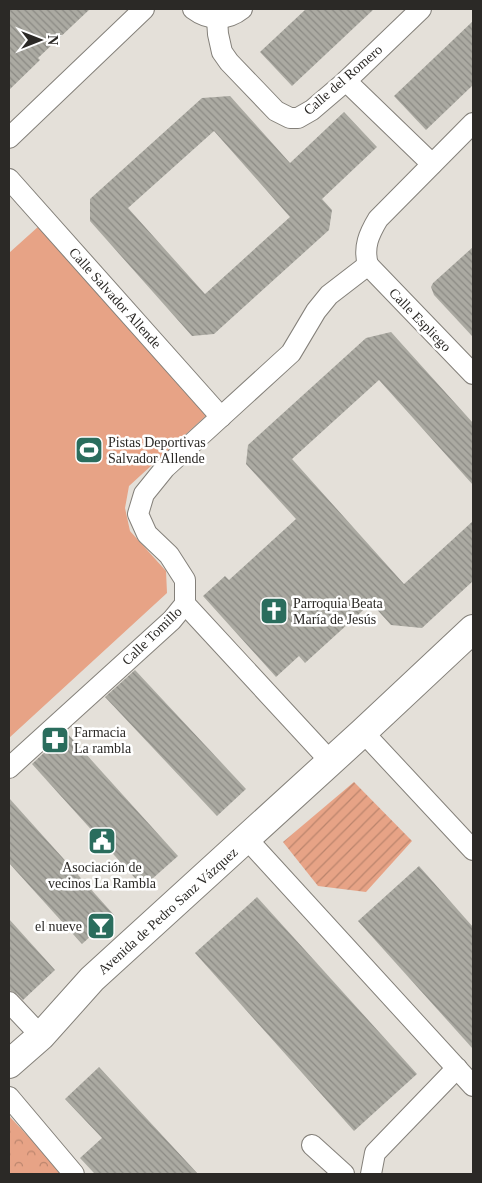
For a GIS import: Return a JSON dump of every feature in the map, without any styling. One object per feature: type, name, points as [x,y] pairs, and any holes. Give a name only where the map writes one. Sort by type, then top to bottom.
[{"type":"street","points":[[9,138],[144,9]]},
{"type":"street","points":[[193,9],[201,15],[217,19],[227,18],[242,9]]},
{"type":"street","name":"Calle del Romero","points":[[217,19],[222,52],[229,62],[276,111],[290,118],[304,115],[346,81],[421,9]]},
{"type":"street","points":[[346,81],[432,164]]},
{"type":"street","points":[[368,265],[365,256],[366,245],[370,232],[378,219],[473,123]]},
{"type":"street","name":"Calle Salvador Allende","points":[[9,179],[221,417]]},
{"type":"street","name":"Calle Espliego","points":[[368,265],[473,374]]},
{"type":"street","name":"Calle Tomillo","points":[[9,768],[172,620],[185,604],[185,580],[168,555],[147,534],[138,514],[144,494],[166,468],[291,353],[316,311],[329,295],[368,265]]},
{"type":"street","points":[[185,604],[331,762]]},
{"type":"street","name":"Avenida de Pedro Sanz Vázquez","points":[[9,1064],[41,1036],[92,979],[331,762],[473,629]]},
{"type":"street","points":[[363,732],[473,850]]},
{"type":"street","points":[[247,839],[473,1086]]},
{"type":"street","points":[[9,1002],[41,1036]]},
{"type":"street","points":[[371,1174],[375,1153],[457,1068]]},
{"type":"street","points":[[9,1097],[74,1174]]},
{"type":"street","points":[[312,1146],[344,1174]]},
{"type":"green space","name":"Pistas Deportivas Salvador Allende","points":[[39,226],[209,413],[129,486],[125,508],[130,531],[166,571],[167,593],[9,738],[9,253]]},
{"type":"green space","points":[[354,782],[412,841],[366,892],[318,886],[283,842]]},
{"type":"green space","points":[[10,1117],[64,1174],[9,1174]]},
{"type":"building","points":[[9,9],[90,9],[38,58],[40,60],[9,90]]},
{"type":"building","points":[[306,9],[374,9],[292,86],[260,52]]},
{"type":"building","points":[[473,21],[473,85],[426,130],[394,96]]},
{"type":"building","points":[[230,96],[290,163],[344,112],[377,147],[322,199],[332,210],[329,230],[214,334],[192,336],[90,221],[90,199],[202,98]],"holes":[[[214,131],[290,217],[205,294],[128,208]]]},
{"type":"building","points":[[473,247],[473,337],[434,295],[431,287],[433,283]]},
{"type":"building","points":[[391,332],[473,423],[473,485],[379,380],[292,459],[404,584],[473,521],[473,581],[422,628],[391,625],[371,603],[305,663],[299,656],[276,677],[203,596],[225,576],[229,580],[296,519],[246,464],[248,445],[366,338]]},
{"type":"building","points":[[135,670],[246,789],[217,816],[105,697]]},
{"type":"building","points":[[66,732],[178,856],[143,887],[32,764]]},
{"type":"building","points":[[9,798],[114,915],[82,944],[9,863]]},
{"type":"building","points":[[419,866],[473,927],[473,1049],[358,921]]},
{"type":"building","points":[[257,897],[417,1074],[354,1131],[195,953]]},
{"type":"building","points":[[9,919],[55,970],[23,1000],[9,990]]},
{"type":"building","points":[[99,1067],[198,1174],[95,1174],[80,1158],[102,1138],[65,1099]]},
{"type":"place","name":"Pistas Deportivas Salvador Allende","points":[[89,450]]},
{"type":"place","name":"Parroquia Beata María de Jesús","points":[[274,611]]},
{"type":"place","name":"Farmacia La rambla","points":[[55,740]]},
{"type":"place","name":"Asociación de vecinos La Rambla","points":[[102,841]]},
{"type":"place","name":"el nueve","points":[[101,926]]}]
